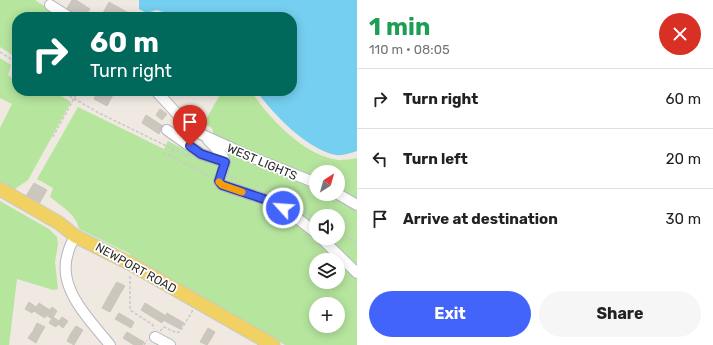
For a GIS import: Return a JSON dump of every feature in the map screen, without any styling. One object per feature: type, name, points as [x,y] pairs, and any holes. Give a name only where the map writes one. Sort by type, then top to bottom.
[{"type":"main road","name":"NEWPORT ROAD","points":[[0,189],[59,223],[75,236],[131,264],[273,345]]},
{"type":"street","points":[[50,5],[60,12]]},
{"type":"street","name":"WEST LIGHTS","points":[[161,96],[192,130],[309,181]]},
{"type":"street","points":[[167,130],[201,154],[225,162]]},
{"type":"street","points":[[206,137],[225,158],[221,176],[222,185],[273,202],[309,228]]},
{"type":"street","points":[[345,198],[357,205]]},
{"type":"street","points":[[75,236],[67,253],[66,273],[70,290],[81,309],[110,345]]},
{"type":"street","points":[[328,245],[357,273]]},
{"type":"street","points":[[155,337],[170,345]]},
{"type":"path","points":[[0,52],[12,60]]},
{"type":"path","points":[[68,96],[193,159]]},
{"type":"path","points":[[53,137],[75,96]]},
{"type":"path","points":[[171,156],[173,150]]},
{"type":"path","points":[[163,153],[221,176]]},
{"type":"path","points":[[345,235],[357,243]]},
{"type":"path","points":[[131,264],[130,310],[153,325],[155,337]]},
{"type":"path","points":[[155,337],[164,327],[177,333],[182,330],[197,302]]},
{"type":"green space","points":[[0,0],[35,0],[53,12],[12,12],[12,55],[0,47]]},
{"type":"green space","points":[[0,58],[11,65],[8,75],[12,78],[12,96],[61,96],[71,102],[28,180],[12,191],[0,184],[0,128],[12,104],[0,98]]},
{"type":"green space","points":[[219,96],[255,96],[267,113],[301,144],[326,157],[339,160],[357,158],[357,345],[285,345],[129,258],[130,254],[79,229],[78,224],[72,215],[50,197],[53,188],[37,179],[78,107],[164,149],[168,141],[198,157],[215,155],[218,151],[212,128],[204,123]]},
{"type":"green space","points":[[0,201],[49,229],[57,237],[58,244],[55,262],[58,289],[53,290],[17,279],[9,345],[0,345]]},
{"type":"water","points":[[139,0],[357,0],[357,151],[344,155],[336,155],[325,152],[314,146],[303,139],[282,121],[260,96],[297,96],[297,12],[163,12],[157,10],[144,12],[139,9]]},
{"type":"building","points":[[72,0],[76,0],[90,9],[88,12],[69,12],[66,10]]},
{"type":"building","points":[[109,2],[127,12],[104,12]]},
{"type":"building","points":[[96,96],[112,96],[107,106],[94,99]]},
{"type":"building","points":[[160,109],[167,114],[162,120],[156,115]]},
{"type":"building","points":[[146,115],[163,126],[159,134],[142,123]]},
{"type":"building","points":[[34,183],[47,190],[39,204],[26,196]]},
{"type":"building","points":[[117,282],[125,286],[120,294],[112,290]]},
{"type":"building","points":[[112,290],[120,294],[115,303],[107,299]]},
{"type":"building","points":[[107,299],[115,303],[110,312],[102,308]]},
{"type":"building","points":[[29,302],[36,307],[39,303],[45,307],[40,315],[34,311],[32,313],[25,309]]},
{"type":"building","points":[[145,303],[166,316],[162,323],[141,310]]},
{"type":"building","points":[[45,307],[50,310],[52,307],[57,311],[52,319],[46,315],[45,318],[40,315]]},
{"type":"building","points":[[119,313],[134,322],[131,328],[115,319]]},
{"type":"building","points":[[167,313],[184,323],[180,329],[163,320]]},
{"type":"building","points":[[53,317],[59,321],[62,317],[68,321],[63,328],[58,324],[56,327],[49,323]]},
{"type":"building","points":[[37,323],[45,327],[40,335],[33,331]]},
{"type":"building","points":[[76,326],[83,330],[78,338],[71,333]]},
{"type":"building","points":[[208,328],[215,332],[211,339],[204,335]]},
{"type":"building","points":[[33,331],[40,335],[36,343],[28,338]]},
{"type":"building","points":[[127,332],[144,342],[142,345],[134,345],[123,338]]},
{"type":"building","points":[[71,333],[78,338],[74,345],[67,341]]},
{"type":"building","points":[[204,335],[211,339],[207,345],[200,342]]},
{"type":"slow traffic","points":[[219,182],[222,185],[242,192]]},
{"type":"route","points":[[190,146],[201,154],[225,162],[226,165],[219,181],[222,185],[273,202],[283,208]]}]
